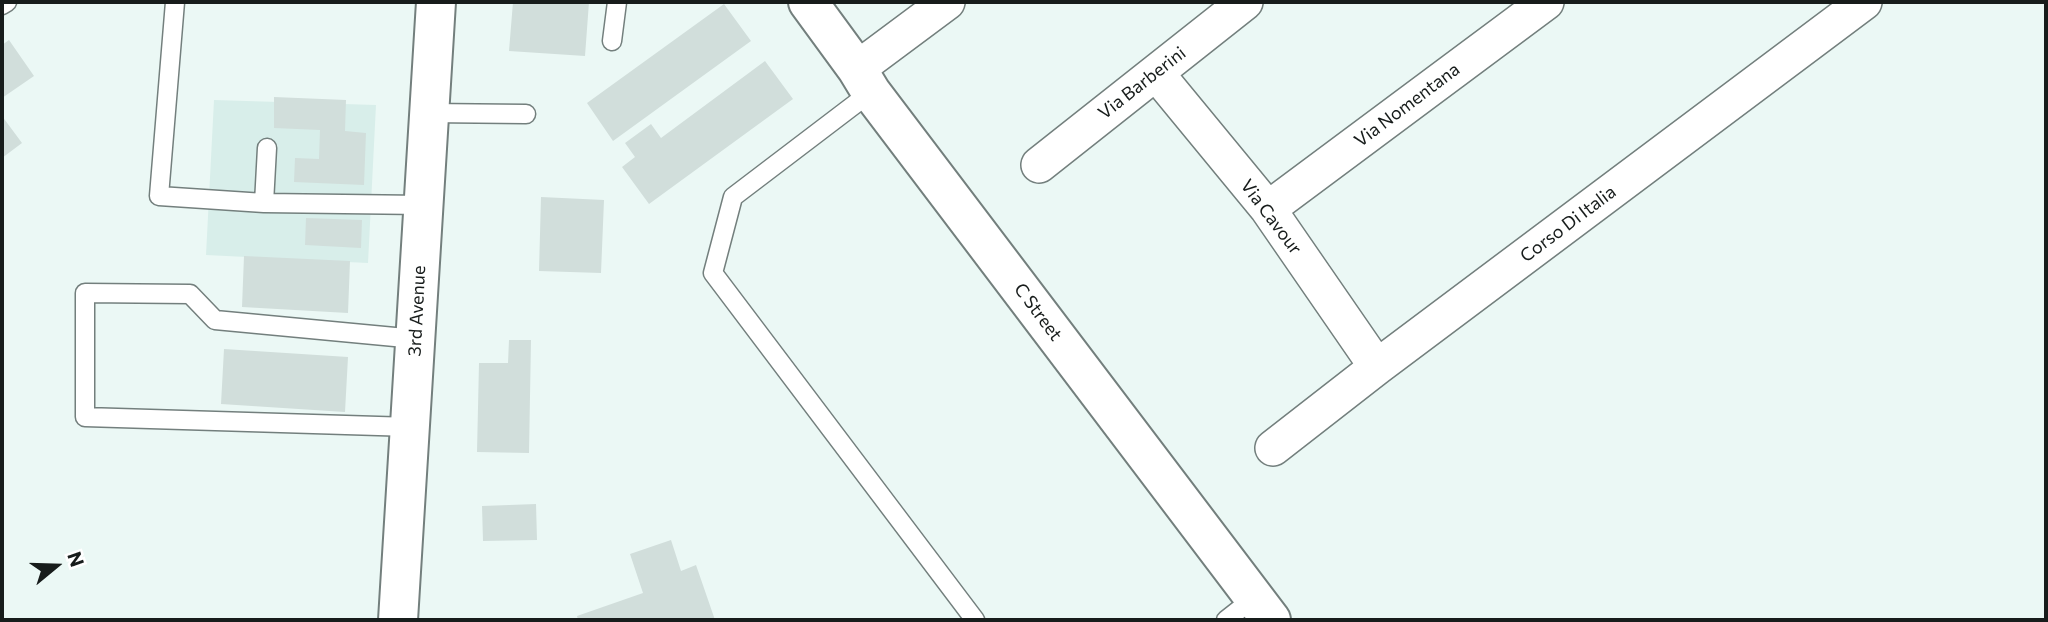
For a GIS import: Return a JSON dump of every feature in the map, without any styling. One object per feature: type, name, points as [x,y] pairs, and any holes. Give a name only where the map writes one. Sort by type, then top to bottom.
[{"type":"street","name":"3rd Avenue","points":[[398,620],[436,2]]},
{"type":"street","name":"C Street","points":[[808,2],[1250,613]]},
{"type":"street","points":[[864,80],[947,2]]},
{"type":"street","name":"Via Barberini","points":[[1039,165],[1245,2]]},
{"type":"street","name":"Via Nomentana","points":[[1268,209],[1546,2]]},
{"type":"street","name":"Corso Di Italia","points":[[1273,448],[1864,2]]},
{"type":"street","name":"Via Cavour","points":[[1156,72],[1268,209],[1377,367]]},
{"type":"lane","points":[[2,5],[7,2]]},
{"type":"lane","points":[[175,2],[159,196],[264,203],[423,205]]},
{"type":"lane","points":[[612,41],[617,2]]},
{"type":"lane","points":[[864,80],[733,197],[713,272],[975,620]]},
{"type":"lane","points":[[428,113],[526,114]]},
{"type":"lane","points":[[264,203],[267,148]]},
{"type":"lane","points":[[411,427],[85,417],[85,293],[190,294],[215,320],[416,339]]},
{"type":"shaded area","points":[[214,100],[376,105],[368,263],[206,255]]},
{"type":"building","points":[[513,2],[589,2],[585,56],[509,51]]},
{"type":"building","points":[[724,4],[751,41],[613,141],[587,103]]},
{"type":"building","points":[[9,40],[34,76],[2,98],[2,45]]},
{"type":"building","points":[[765,61],[793,99],[649,204],[622,167],[635,157],[625,143],[651,124],[661,138]]},
{"type":"building","points":[[274,97],[346,100],[345,131],[366,133],[364,185],[294,182],[295,158],[319,159],[320,130],[274,128]]},
{"type":"building","points":[[2,116],[22,143],[2,158]]},
{"type":"building","points":[[541,197],[604,200],[601,273],[539,271]]},
{"type":"building","points":[[306,218],[362,220],[361,248],[305,245]]},
{"type":"building","points":[[244,256],[350,261],[348,313],[242,307]]},
{"type":"building","points":[[509,340],[531,340],[529,453],[477,452],[479,363],[508,363]]},
{"type":"building","points":[[224,349],[348,357],[345,412],[221,404]]},
{"type":"building","points":[[536,504],[537,540],[483,541],[482,506]]},
{"type":"building","points":[[671,540],[681,571],[696,565],[715,620],[578,620],[577,616],[643,593],[630,554]]}]
